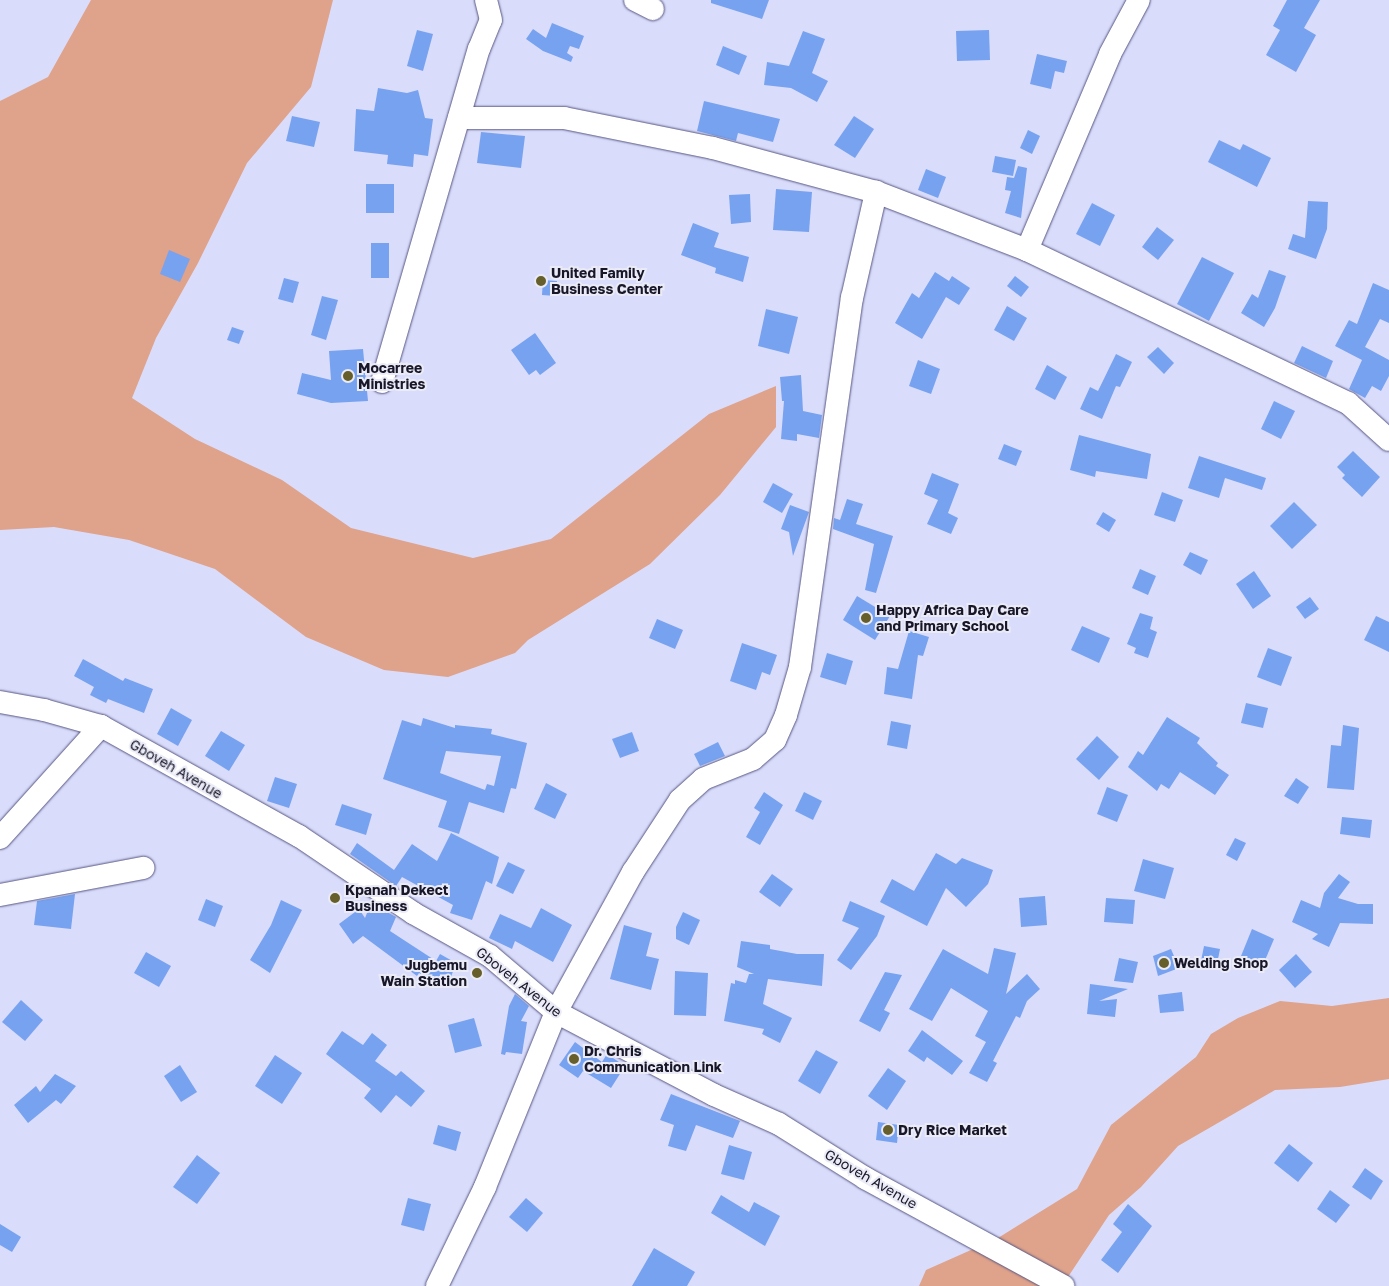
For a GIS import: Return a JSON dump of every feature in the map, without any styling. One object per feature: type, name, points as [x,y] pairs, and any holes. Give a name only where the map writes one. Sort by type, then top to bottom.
[{"type":"street","points":[[382,382],[479,49],[492,20],[486,0]]},
{"type":"street","points":[[1027,250],[1110,54],[1138,0]]},
{"type":"street","points":[[459,118],[564,118],[713,148],[876,192],[1027,250],[1348,403],[1389,440]]},
{"type":"street","points":[[437,1286],[485,1187],[556,1012],[633,872],[680,800],[703,779],[753,759],[775,740],[786,716],[800,667],[826,506],[852,298],[876,192]]},
{"type":"street","name":"Gboveh Avenue","points":[[0,702],[44,710],[101,726],[299,836],[413,912],[490,956],[556,1012],[706,1090],[780,1124],[866,1178],[1063,1286]]},
{"type":"street","points":[[0,838],[101,726]]},
{"type":"street","points":[[0,895],[143,868]]},
{"type":"shaded area","points":[[91,0],[333,0],[311,87],[247,163],[198,263],[156,338],[132,398],[195,439],[282,480],[351,528],[473,558],[551,539],[709,414],[776,386],[776,427],[720,495],[650,564],[528,640],[515,653],[448,677],[384,670],[306,637],[215,569],[129,540],[54,527],[0,530],[0,101],[48,77]]},
{"type":"shaded area","points":[[1389,998],[1389,1079],[1340,1087],[1275,1090],[1178,1146],[1141,1187],[1109,1215],[1062,1286],[919,1286],[926,1270],[998,1238],[1077,1189],[1111,1125],[1196,1057],[1211,1034],[1238,1018],[1280,1001],[1332,1006]]},
{"type":"building","points":[[711,0],[769,0],[762,19],[711,3]]},
{"type":"building","points":[[1287,0],[1320,0],[1304,28],[1316,35],[1296,72],[1266,55],[1280,30],[1273,26]]},
{"type":"building","points":[[552,23],[584,36],[579,49],[570,46],[567,53],[573,57],[571,62],[543,51],[526,39],[533,29],[546,38]]},
{"type":"building","points":[[417,30],[433,34],[423,71],[407,66]]},
{"type":"building","points":[[989,30],[990,60],[957,61],[956,31]]},
{"type":"building","points":[[803,31],[825,39],[812,73],[828,81],[817,102],[791,88],[764,85],[767,62],[789,66]]},
{"type":"building","points":[[723,46],[747,56],[739,75],[716,65]]},
{"type":"building","points":[[1037,54],[1067,61],[1064,73],[1055,71],[1051,89],[1030,84]]},
{"type":"building","points":[[378,88],[407,93],[418,90],[425,118],[433,119],[428,156],[414,154],[413,167],[387,164],[388,155],[354,151],[356,109],[374,111]]},
{"type":"building","points":[[704,101],[780,119],[773,142],[738,133],[736,141],[697,131]]},
{"type":"building","points":[[292,116],[320,122],[314,147],[286,141]]},
{"type":"building","points":[[854,116],[874,129],[855,158],[834,145]]},
{"type":"building","points":[[1028,130],[1040,136],[1032,154],[1020,148]]},
{"type":"building","points":[[481,132],[525,136],[521,168],[477,163]]},
{"type":"building","points":[[1219,140],[1240,150],[1243,144],[1271,158],[1257,187],[1208,162]]},
{"type":"building","points":[[995,156],[1016,160],[1013,176],[992,172]]},
{"type":"building","points":[[1018,166],[1027,168],[1021,218],[1005,213],[1011,191],[1005,190],[1007,177],[1014,178]]},
{"type":"building","points":[[926,169],[946,177],[938,198],[918,190]]},
{"type":"building","points":[[366,184],[394,184],[394,213],[366,213]]},
{"type":"building","points":[[776,189],[812,192],[809,232],[773,230]]},
{"type":"building","points":[[750,194],[751,222],[731,224],[729,195]]},
{"type":"building","points":[[1308,201],[1328,202],[1327,229],[1316,259],[1288,249],[1293,234],[1305,238]]},
{"type":"building","points":[[1092,203],[1115,215],[1100,246],[1076,234]]},
{"type":"building","points":[[693,223],[719,233],[714,247],[749,257],[743,282],[715,273],[716,268],[681,255]]},
{"type":"building","points":[[1157,227],[1174,240],[1158,260],[1142,247]]},
{"type":"building","points":[[371,243],[389,243],[389,278],[371,278]]},
{"type":"building","points":[[169,250],[190,259],[180,282],[160,274]]},
{"type":"building","points":[[1202,257],[1234,273],[1209,321],[1177,304]]},
{"type":"building","points":[[1269,270],[1286,276],[1275,308],[1264,327],[1241,313],[1252,294],[1258,298]]},
{"type":"building","points":[[935,272],[949,281],[952,276],[970,288],[959,305],[946,297],[922,339],[895,323],[912,293],[919,298]]},
{"type":"building","points":[[1015,276],[1029,287],[1021,297],[1007,286]]},
{"type":"building","points":[[284,278],[299,282],[293,303],[278,299]]},
{"type":"building","points":[[543,280],[557,281],[556,296],[542,295]]},
{"type":"building","points":[[1373,283],[1389,290],[1389,323],[1380,319],[1365,347],[1389,360],[1389,376],[1381,391],[1372,386],[1365,398],[1349,389],[1362,360],[1335,346],[1349,320],[1357,324]]},
{"type":"building","points":[[322,296],[338,300],[326,340],[311,335]]},
{"type":"building","points":[[1007,306],[1027,318],[1014,341],[994,330]]},
{"type":"building","points":[[766,309],[798,317],[789,354],[758,346]]},
{"type":"building","points":[[232,327],[244,331],[239,344],[227,340]]},
{"type":"building","points":[[535,333],[556,363],[540,375],[536,370],[529,375],[511,350]]},
{"type":"building","points":[[1302,346],[1333,361],[1326,378],[1294,363]]},
{"type":"building","points":[[1158,347],[1174,363],[1164,374],[1147,357]]},
{"type":"building","name":"Mocarree Ministries","points":[[363,349],[368,401],[331,403],[297,394],[302,373],[331,380],[329,351]]},
{"type":"building","points":[[1116,354],[1132,362],[1120,387],[1116,386],[1102,419],[1080,409],[1090,387],[1098,391]]},
{"type":"building","points":[[918,360],[940,369],[931,394],[909,386]]},
{"type":"building","points":[[1047,365],[1067,377],[1055,400],[1035,389]]},
{"type":"building","points":[[801,375],[803,411],[822,415],[819,438],[797,434],[797,441],[781,439],[784,401],[782,401],[780,377]]},
{"type":"building","points":[[1274,401],[1295,411],[1281,439],[1261,429]]},
{"type":"building","points":[[1079,435],[1151,454],[1147,479],[1096,471],[1095,477],[1070,470]]},
{"type":"building","points":[[1004,444],[1022,451],[1016,466],[998,459]]},
{"type":"building","points":[[1353,451],[1380,477],[1362,497],[1342,478],[1345,475],[1337,467]]},
{"type":"building","points":[[1199,456],[1266,478],[1262,490],[1225,478],[1219,498],[1188,488]]},
{"type":"building","points":[[932,473],[959,484],[948,513],[958,518],[951,534],[927,524],[938,500],[924,494]]},
{"type":"building","points":[[773,483],[793,494],[782,513],[763,502]]},
{"type":"building","points":[[1162,492],[1183,500],[1175,522],[1154,515]]},
{"type":"building","points":[[847,499],[863,504],[856,524],[893,536],[876,593],[865,590],[874,544],[833,529],[834,518],[840,520]]},
{"type":"building","points":[[1294,502],[1317,525],[1292,549],[1270,526]]},
{"type":"building","points":[[790,505],[809,512],[793,556],[789,532],[781,529]]},
{"type":"building","points":[[1103,512],[1116,520],[1109,532],[1096,524]]},
{"type":"building","points":[[1190,552],[1208,560],[1201,575],[1183,565]]},
{"type":"building","points":[[1140,569],[1156,576],[1148,595],[1132,588]]},
{"type":"building","points":[[1254,571],[1271,596],[1253,609],[1236,584]]},
{"type":"building","name":"Happy Africa Day Care and Primary School","points":[[857,596],[890,616],[875,640],[843,620]]},
{"type":"building","points":[[1310,597],[1319,609],[1305,619],[1296,607]]},
{"type":"building","points":[[1140,613],[1153,617],[1150,629],[1157,632],[1148,658],[1134,653],[1136,648],[1127,644]]},
{"type":"building","points":[[1376,616],[1389,622],[1389,652],[1364,640]]},
{"type":"building","points":[[657,619],[683,630],[675,649],[649,638]]},
{"type":"building","points":[[1082,626],[1110,638],[1099,663],[1071,650]]},
{"type":"building","points":[[909,631],[929,637],[923,656],[918,655],[912,699],[884,694],[887,667],[898,669]]},
{"type":"building","points":[[742,643],[777,655],[770,675],[762,672],[756,690],[730,681]]},
{"type":"building","points":[[1268,648],[1292,657],[1281,686],[1257,677]]},
{"type":"building","points":[[827,653],[853,661],[846,685],[820,677]]},
{"type":"building","points":[[83,659],[123,681],[125,678],[153,689],[144,713],[108,699],[106,703],[90,695],[94,687],[74,676]]},
{"type":"building","points":[[1246,703],[1268,708],[1263,728],[1241,723]]},
{"type":"building","points":[[171,708],[192,720],[178,746],[157,734]]},
{"type":"building","points":[[1167,717],[1200,738],[1197,743],[1218,763],[1216,766],[1229,775],[1215,795],[1180,772],[1169,789],[1161,784],[1157,791],[1128,767],[1138,751],[1143,755]]},
{"type":"building","points":[[423,718],[455,728],[455,725],[492,729],[491,734],[527,743],[516,789],[511,788],[504,813],[469,802],[459,834],[438,827],[447,801],[383,779],[402,720],[421,726]],"holes":[[[446,751],[501,756],[494,786],[487,784],[485,790],[440,773]]]},
{"type":"building","points":[[891,721],[911,725],[907,749],[887,745]]},
{"type":"building","points":[[1343,725],[1359,728],[1354,790],[1327,788],[1331,745],[1341,746]]},
{"type":"building","points":[[221,731],[245,745],[229,771],[205,756]]},
{"type":"building","points":[[632,732],[639,751],[620,758],[612,739]]},
{"type":"building","points":[[1097,736],[1119,757],[1099,780],[1076,759]]},
{"type":"building","points":[[718,742],[725,756],[700,766],[694,754]]},
{"type":"building","points":[[275,777],[297,784],[289,808],[267,801]]},
{"type":"building","points":[[1296,778],[1309,787],[1298,804],[1284,796]]},
{"type":"building","points":[[546,783],[567,794],[555,819],[534,809]]},
{"type":"building","points":[[1107,787],[1128,795],[1117,822],[1097,814]]},
{"type":"building","points":[[764,792],[783,805],[760,845],[746,837],[760,812],[754,808]]},
{"type":"building","points":[[804,792],[822,801],[813,820],[795,811]]},
{"type":"building","points":[[342,804],[372,814],[366,835],[335,825]]},
{"type":"building","points":[[1342,817],[1372,820],[1370,838],[1340,834]]},
{"type":"building","points":[[451,833],[499,857],[492,884],[486,881],[472,920],[450,913],[453,905],[402,877],[396,886],[350,854],[357,843],[394,870],[412,844],[437,861]]},
{"type":"building","points":[[1235,838],[1246,843],[1237,861],[1226,855]]},
{"type":"building","points":[[936,853],[956,864],[962,858],[993,870],[988,884],[966,907],[946,888],[927,926],[880,902],[892,879],[914,891]]},
{"type":"building","points":[[1143,859],[1174,868],[1165,899],[1134,891]]},
{"type":"building","points":[[508,862],[525,870],[513,894],[496,886]]},
{"type":"building","points":[[772,874],[793,889],[780,907],[759,892]]},
{"type":"building","points":[[1339,874],[1350,882],[1338,898],[1358,904],[1373,904],[1373,924],[1340,923],[1329,947],[1312,939],[1318,934],[1292,922],[1301,900],[1320,908],[1324,893]]},
{"type":"building","points":[[75,894],[71,929],[34,925],[37,901]]},
{"type":"building","points":[[1045,896],[1047,925],[1021,927],[1019,898]]},
{"type":"building","points":[[1106,898],[1135,900],[1133,924],[1104,922]]},
{"type":"building","points":[[206,899],[223,906],[215,927],[198,920]]},
{"type":"building","points":[[281,900],[302,910],[270,973],[250,960],[271,925]]},
{"type":"building","points":[[850,901],[885,916],[877,936],[851,970],[837,960],[859,928],[842,921]]},
{"type":"building","points":[[371,903],[396,917],[390,931],[436,961],[440,954],[456,963],[447,988],[419,973],[417,976],[363,936],[353,944],[339,924],[359,909],[365,918]]},
{"type":"building","points":[[541,908],[572,925],[553,962],[515,941],[512,949],[489,938],[500,914],[531,928]]},
{"type":"building","points":[[683,912],[700,920],[689,945],[676,939],[676,927]]},
{"type":"building","points":[[624,925],[652,933],[646,956],[659,959],[651,990],[610,979]]},
{"type":"building","points":[[1252,929],[1274,939],[1263,965],[1241,956]]},
{"type":"building","points":[[741,941],[770,945],[770,949],[797,954],[824,954],[822,986],[768,979],[763,1004],[792,1018],[780,1043],[762,1034],[764,1029],[724,1021],[731,983],[735,984],[735,980],[746,983],[749,974],[754,974],[737,967]]},
{"type":"building","points":[[1204,946],[1220,949],[1216,969],[1200,966]]},
{"type":"building","points":[[994,948],[1016,953],[1006,994],[1027,974],[1040,989],[1027,1001],[1020,1018],[1016,1016],[993,1061],[997,1063],[987,1082],[969,1073],[986,1042],[975,1036],[988,1011],[951,988],[932,1021],[909,1009],[943,949],[988,974]]},
{"type":"building","points":[[1171,949],[1179,968],[1158,976],[1153,956]]},
{"type":"building","points":[[146,952],[171,966],[159,987],[134,973]]},
{"type":"building","points":[[1296,954],[1312,972],[1295,988],[1279,970]]},
{"type":"building","points":[[1119,958],[1138,962],[1133,983],[1114,981]]},
{"type":"building","points":[[675,971],[708,973],[706,1016],[674,1015]]},
{"type":"building","points":[[885,972],[902,975],[884,1010],[890,1013],[880,1032],[859,1021]]},
{"type":"building","points":[[1090,984],[1128,989],[1099,1001],[1117,999],[1115,1017],[1087,1014]]},
{"type":"building","points":[[1182,992],[1184,1011],[1160,1013],[1158,995]]},
{"type":"building","points":[[515,994],[529,1006],[521,1021],[527,1022],[522,1054],[506,1052],[505,1055],[501,1054],[509,1006]]},
{"type":"building","points":[[21,1000],[43,1020],[25,1041],[2,1022]]},
{"type":"building","points":[[474,1018],[482,1046],[455,1053],[448,1025]]},
{"type":"building","points":[[922,1030],[963,1061],[952,1075],[927,1057],[924,1062],[908,1051]]},
{"type":"building","points":[[342,1031],[363,1045],[372,1033],[387,1045],[375,1061],[396,1076],[401,1071],[425,1091],[411,1107],[396,1095],[381,1113],[364,1098],[371,1089],[326,1054]]},
{"type":"building","points":[[575,1042],[602,1062],[607,1054],[625,1066],[611,1088],[583,1071],[578,1078],[559,1065]]},
{"type":"building","points":[[816,1050],[838,1062],[820,1094],[798,1081]]},
{"type":"building","points":[[275,1055],[302,1073],[282,1104],[255,1086]]},
{"type":"building","points":[[180,1065],[197,1092],[181,1102],[164,1076]]},
{"type":"building","points":[[888,1068],[906,1081],[887,1110],[868,1096]]},
{"type":"building","points":[[55,1074],[76,1086],[61,1104],[56,1100],[28,1123],[14,1105],[36,1086],[40,1092]]},
{"type":"building","points":[[671,1094],[740,1121],[733,1138],[696,1125],[686,1151],[668,1146],[674,1125],[660,1120]]},
{"type":"building","points":[[878,1122],[899,1125],[897,1143],[876,1140]]},
{"type":"building","points":[[438,1125],[461,1132],[456,1151],[433,1144]]},
{"type":"building","points":[[1289,1144],[1313,1163],[1298,1182],[1274,1163]]},
{"type":"building","points":[[729,1145],[752,1152],[744,1180],[721,1174]]},
{"type":"building","points":[[197,1155],[220,1173],[197,1204],[173,1187]]},
{"type":"building","points":[[1365,1168],[1383,1181],[1371,1200],[1352,1187]]},
{"type":"building","points":[[1330,1190],[1350,1205],[1336,1223],[1317,1209]]},
{"type":"building","points":[[721,1195],[749,1212],[754,1202],[780,1216],[765,1246],[711,1213]]},
{"type":"building","points":[[408,1198],[431,1204],[424,1231],[401,1225]]},
{"type":"building","points":[[526,1198],[543,1213],[527,1232],[509,1217]]},
{"type":"building","points":[[1128,1204],[1152,1226],[1118,1273],[1101,1260],[1122,1232],[1113,1224]]},
{"type":"building","points":[[0,1224],[21,1237],[12,1252],[0,1245]]},
{"type":"building","points":[[654,1248],[695,1272],[687,1286],[632,1286]]},
{"type":"place","name":"United Family Business Center","points":[[541,281]]},
{"type":"place","name":"Mocarree Ministries","points":[[348,376]]},
{"type":"place","name":"Happy Africa Day Care and Primary School","points":[[866,618]]},
{"type":"place","name":"Kpanah Dekect Business","points":[[335,898]]},
{"type":"place","name":"Welding Shop","points":[[1164,963]]},
{"type":"place","name":"Jugbemu Wain Station","points":[[477,973]]},
{"type":"place","name":"Dr. Chris Communication Link","points":[[574,1059]]},
{"type":"place","name":"Dry Rice Market","points":[[888,1130]]}]
